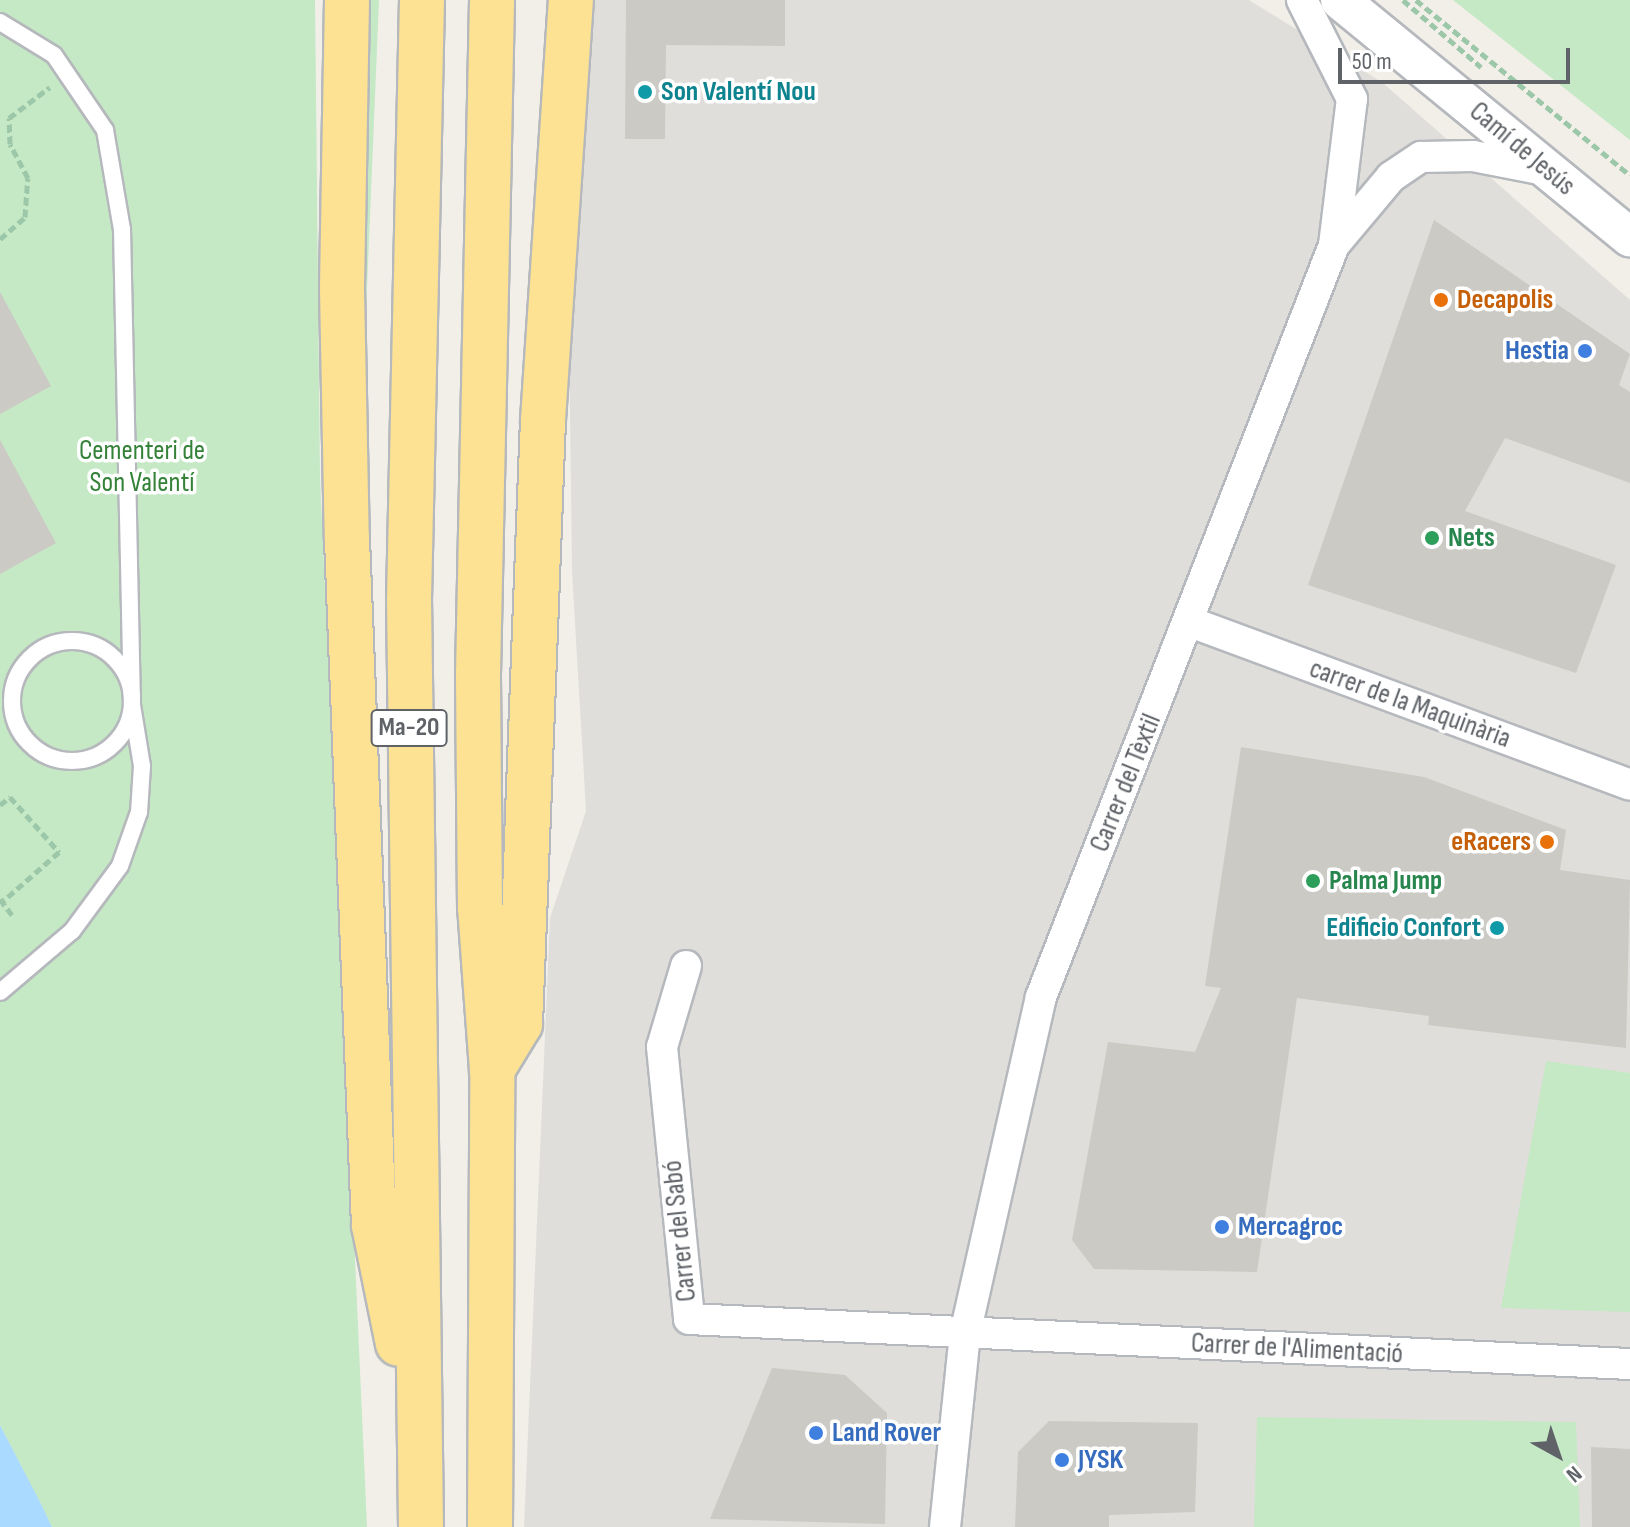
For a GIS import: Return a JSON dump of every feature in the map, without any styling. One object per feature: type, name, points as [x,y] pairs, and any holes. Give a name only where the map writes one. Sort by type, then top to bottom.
[{"type":"highway","points":[[347,0],[342,289],[347,539],[374,1225],[421,1456]]},
{"type":"highway","name":"Ma-20","points":[[421,1527],[409,584],[422,0]]},
{"type":"highway","name":"Ma-20","points":[[490,1527],[492,1070],[480,907],[478,690],[492,0]]},
{"type":"highway","points":[[492,1070],[520,1024],[543,420],[571,0]]},
{"type":"street","points":[[1302,0],[1352,99],[1334,245]]},
{"type":"street","name":"Camí de Jesús","points":[[1340,0],[1630,237]]},
{"type":"street","points":[[1334,245],[1391,177],[1421,157],[1473,156],[1545,170]]},
{"type":"street","name":"Carrer del Tèxtil","points":[[945,1527],[965,1334],[1041,997],[1190,622],[1334,245]]},
{"type":"street","name":"carrer de la Maquinària","points":[[1190,622],[1630,785]]},
{"type":"street","name":"Carrer del Sabó","points":[[686,966],[662,1047],[689,1319],[965,1334]]},
{"type":"street","name":"Carrer de l'Alimentació","points":[[965,1334],[1630,1364]]},
{"type":"lane","points":[[0,22],[54,55],[105,130],[122,229],[132,705],[117,741],[83,760],[64,761],[45,755],[18,728],[12,690],[32,655],[49,644],[79,641],[108,652],[122,667],[132,705],[142,766],[139,812],[120,866],[72,931],[0,992]]},
{"type":"path","points":[[1416,0],[1630,175]]},
{"type":"path","points":[[0,239],[25,217],[28,178],[10,144],[9,118],[68,76]]},
{"type":"path","points":[[0,805],[10,797],[59,852],[1,901],[12,915]]},
{"type":"shaded area","points":[[586,0],[1249,0],[1383,83],[1630,300],[1630,1527],[524,1527],[550,918],[586,811],[572,572],[569,328]]},
{"type":"green space","name":"Cementeri de Son Valentí","points":[[0,0],[315,0],[320,478],[367,1527],[52,1527],[0,1425]]},
{"type":"green space","points":[[362,0],[379,0],[363,384]]},
{"type":"green space","points":[[1453,0],[1630,0],[1630,140]]},
{"type":"green space","points":[[1546,1061],[1630,1073],[1630,1312],[1501,1308]]},
{"type":"green space","points":[[1257,1417],[1576,1422],[1580,1527],[1254,1527]]},
{"type":"water","points":[[0,1425],[41,1504],[52,1527],[0,1527]]},
{"type":"building","name":"Son Valentí Nou","points":[[626,0],[785,0],[785,46],[666,45],[665,139],[625,139]]},
{"type":"building","points":[[1434,220],[1630,354],[1619,385],[1630,392],[1630,483],[1505,438],[1465,511],[1616,565],[1576,673],[1308,585]]},
{"type":"building","points":[[0,292],[51,386],[0,414]]},
{"type":"building","points":[[0,440],[56,543],[0,574]]},
{"type":"building","points":[[1241,747],[1424,777],[1566,830],[1560,870],[1630,880],[1626,1048],[1428,1025],[1429,1016],[1297,998],[1257,1272],[1094,1269],[1072,1240],[1108,1042],[1195,1052],[1221,988],[1205,986]]},
{"type":"building","name":"Land Rover","points":[[772,1368],[845,1375],[887,1413],[885,1524],[710,1519]]},
{"type":"building","points":[[1049,1421],[1198,1423],[1195,1512],[1109,1515],[1109,1527],[1015,1527],[1018,1452]]},
{"type":"building","points":[[1591,1447],[1630,1449],[1630,1527],[1592,1527]]},
{"type":"place","name":"Son Valentí Nou","points":[[645,92]]},
{"type":"place","name":"Decapolis","points":[[1441,300]]},
{"type":"place","name":"Hestia","points":[[1585,351]]},
{"type":"place","name":"Nets","points":[[1432,538]]},
{"type":"place","name":"eRacers","points":[[1547,842]]},
{"type":"place","name":"Palma Jump","points":[[1313,881]]},
{"type":"place","name":"Edificio Confort","points":[[1497,928]]},
{"type":"place","name":"Mercagroc","points":[[1222,1227]]},
{"type":"place","name":"Land Rover","points":[[816,1433]]},
{"type":"place","name":"JYSK","points":[[1062,1460]]}]
